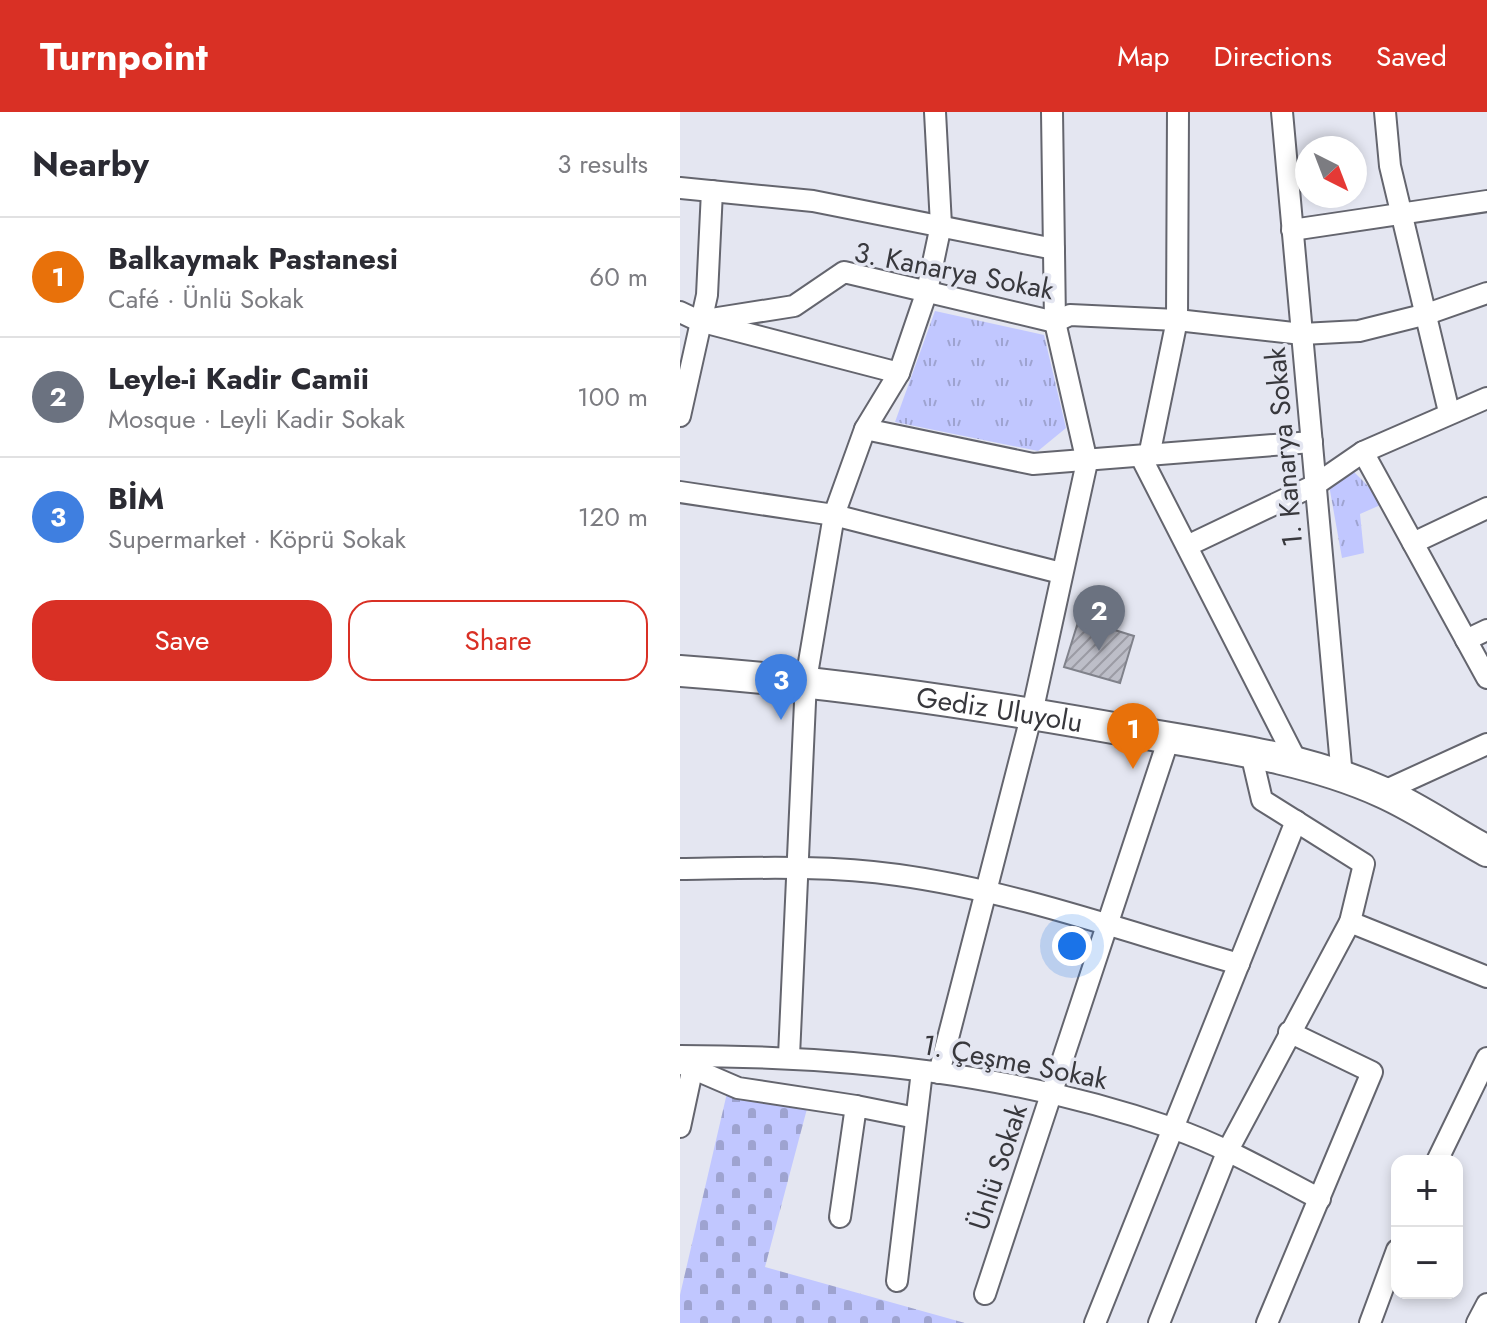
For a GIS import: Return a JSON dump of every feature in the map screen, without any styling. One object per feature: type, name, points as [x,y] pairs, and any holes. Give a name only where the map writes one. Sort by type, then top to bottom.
[{"type":"street","points":[[789,1056],[806,680],[834,515],[865,429],[899,373],[927,291],[941,225],[935,112]]},
{"type":"street","points":[[897,1281],[916,1118],[986,890],[1032,713],[1087,462],[1055,322],[1052,112]]},
{"type":"street","points":[[1178,112],[1177,320],[1145,456],[1187,546],[1298,764]]},
{"type":"street","name":"1. Kanarya Sokak","points":[[1282,112],[1342,777]]},
{"type":"street","points":[[1385,112],[1390,166],[1449,412]]},
{"type":"street","points":[[680,188],[813,201],[1054,249]]},
{"type":"street","points":[[680,416],[707,295],[712,191]]},
{"type":"street","points":[[1292,230],[1487,201]]},
{"type":"street","name":"3. Kanarya Sokak","points":[[699,321],[794,306],[844,272],[1055,322],[1070,315],[1177,320],[1302,334],[1359,331],[1427,314],[1487,293]]},
{"type":"street","points":[[680,312],[699,321],[899,373]]},
{"type":"street","points":[[1187,546],[1315,485],[1363,452],[1487,398]]},
{"type":"street","points":[[865,429],[1033,464],[1312,442]]},
{"type":"street","points":[[1363,452],[1487,678]]},
{"type":"street","points":[[680,492],[834,515],[1061,573]]},
{"type":"street","points":[[1413,543],[1487,508]]},
{"type":"street","points":[[1466,640],[1487,630]]},
{"type":"street","name":"Gediz Uluyolu","points":[[680,671],[806,680],[1032,713],[1251,753],[1342,777],[1382,792],[1487,851]]},
{"type":"street","name":"Ünlü Sokak","points":[[985,1294],[1169,738]]},
{"type":"street","points":[[1382,792],[1487,744]]},
{"type":"street","points":[[1159,1323],[1228,1150],[1350,922],[1364,864],[1262,800],[1251,753]]},
{"type":"street","points":[[1095,1323],[1296,821]]},
{"type":"street","points":[[680,869],[798,868],[897,875],[986,890],[1239,964]]},
{"type":"street","points":[[1350,922],[1487,977]]},
{"type":"street","points":[[1267,1323],[1372,1072],[1289,1032]]},
{"type":"street","name":"1. Çeşme Sokak","points":[[684,1063],[789,1056],[930,1072],[1052,1092],[1172,1128],[1228,1150],[1320,1199]]},
{"type":"street","points":[[1440,1155],[1487,1058]]},
{"type":"street","points":[[680,1127],[684,1063],[738,1088],[916,1118]]},
{"type":"street","points":[[840,1217],[856,1106]]},
{"type":"street","points":[[1370,1323],[1391,1266]]},
{"type":"street","points":[[1477,1323],[1487,1304]]},
{"type":"green space","points":[[935,311],[1044,335],[1066,428],[1038,451],[895,422]]},
{"type":"green space","points":[[1353,471],[1385,503],[1360,514],[1364,553],[1342,558],[1329,485]]},
{"type":"green space","points":[[727,1093],[808,1105],[765,1267],[965,1323],[680,1323],[680,1295]]},
{"type":"building","points":[[1079,619],[1134,636],[1120,683],[1064,667]]},
{"type":"place","name":"Leyle-i Kadir Camii","points":[[1099,651]]},
{"type":"place","name":"BİM","points":[[781,720]]},
{"type":"place","name":"Balkaymak Pastanesi","points":[[1133,769]]}]
